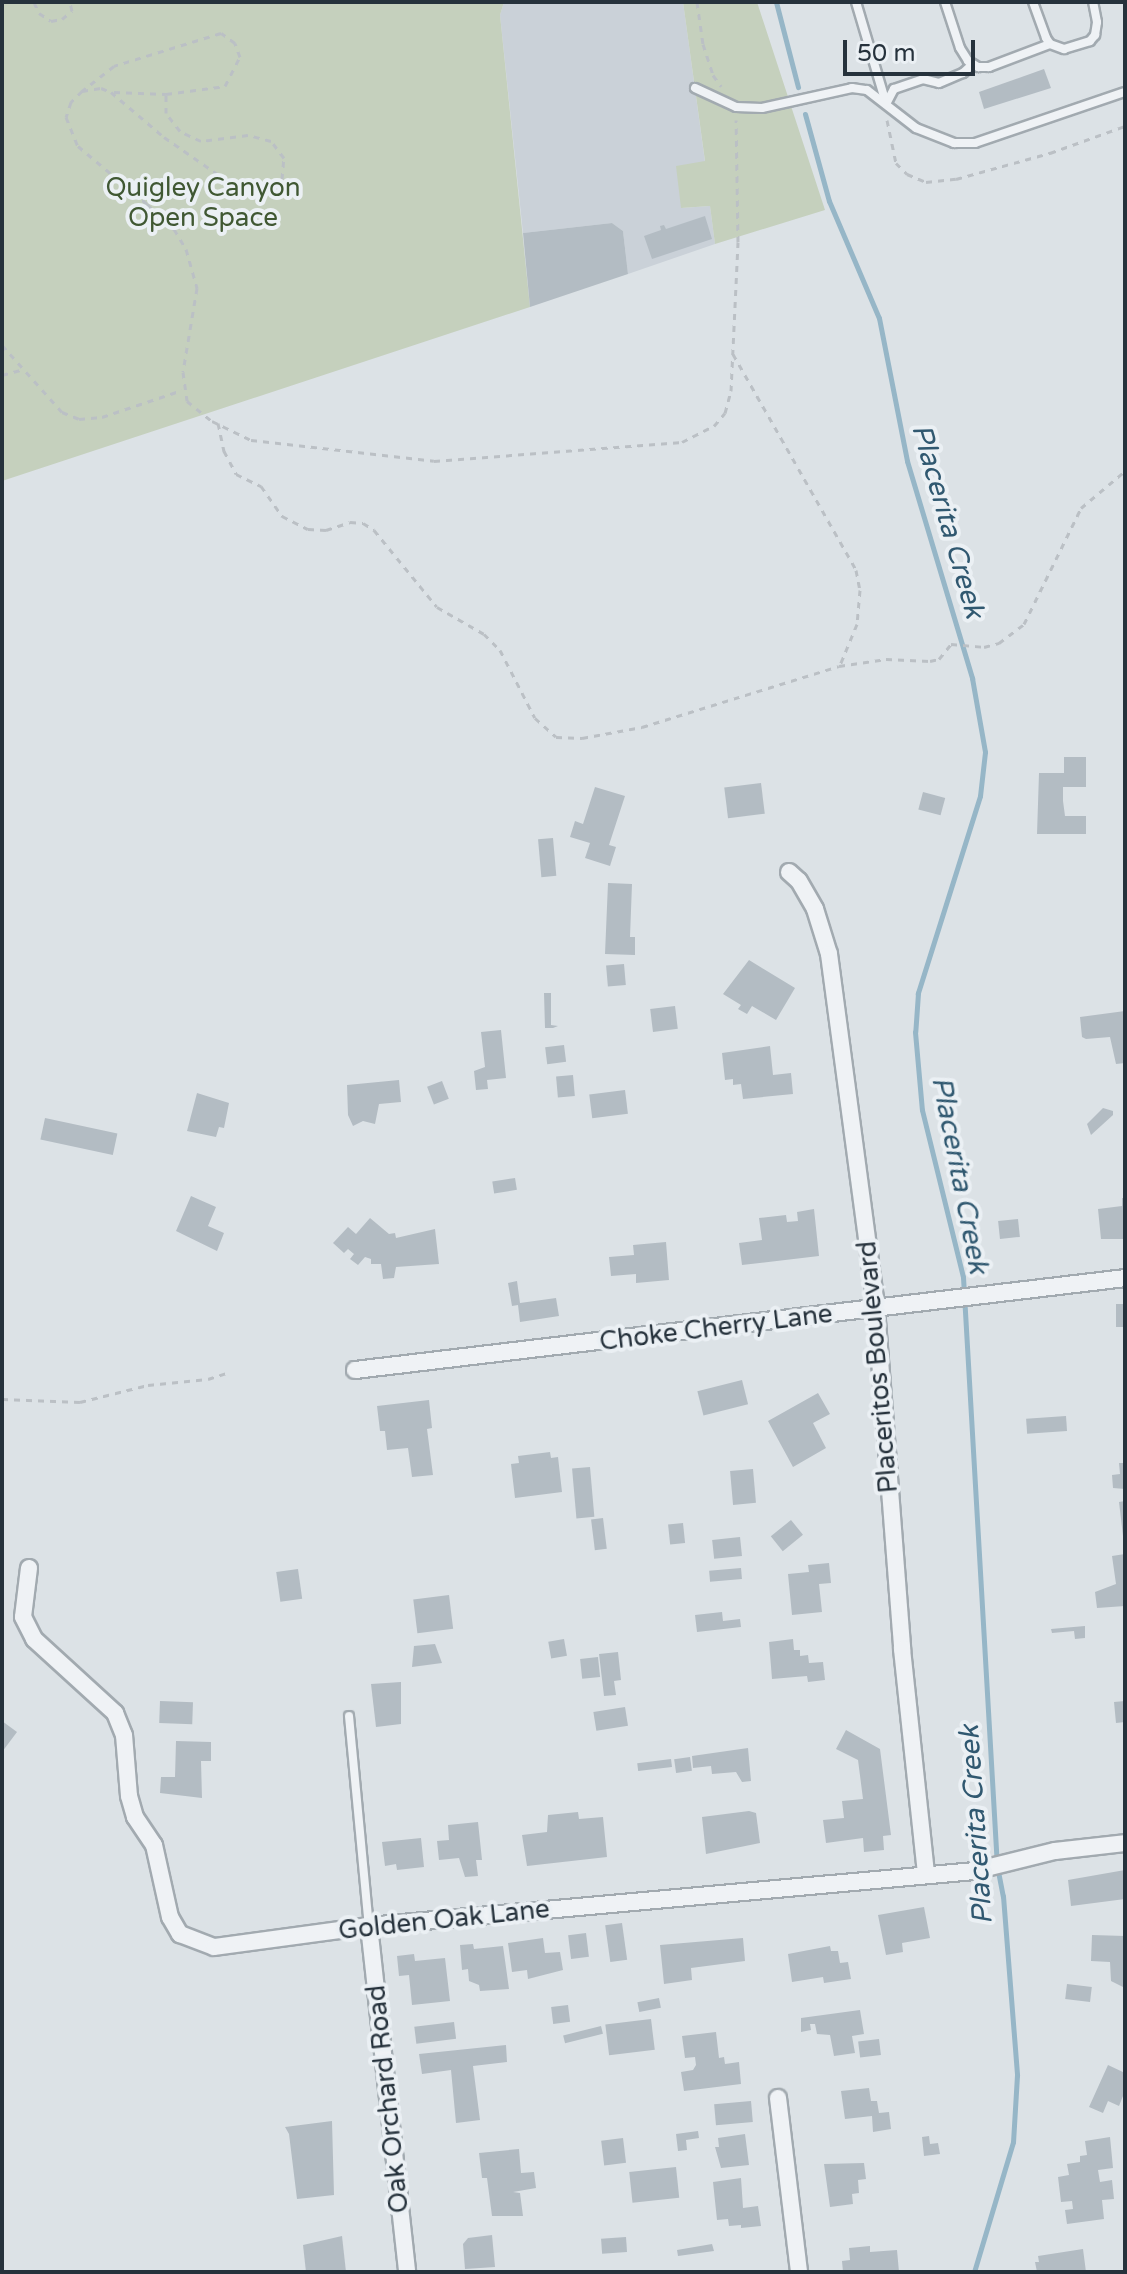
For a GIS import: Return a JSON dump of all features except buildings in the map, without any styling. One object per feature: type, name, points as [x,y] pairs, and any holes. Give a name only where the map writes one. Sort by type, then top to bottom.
[{"type":"street","name":"Placeritos Boulevard","points":[[789,872],[799,881],[815,909],[829,954],[876,1308],[902,1649],[926,1873]]},
{"type":"street","name":"Choke Cherry Lane","points":[[355,1370],[1125,1278]]},
{"type":"street","name":"Golden Oak Lane","points":[[29,1568],[23,1617],[34,1639],[115,1713],[124,1735],[129,1796],[135,1817],[154,1845],[170,1917],[180,1934],[214,1947],[369,1926],[974,1871],[1055,1851],[1125,1843]]},
{"type":"street","name":"Oak Orchard Road","points":[[369,1926],[407,2272]]},
{"type":"street","points":[[778,2098],[799,2272]]},
{"type":"lane","points":[[856,2],[886,104]]},
{"type":"lane","points":[[945,2],[960,48],[973,64],[989,67],[1050,44],[1064,49],[1090,41],[1095,35],[1097,22],[1093,2]]},
{"type":"lane","points":[[1033,2],[1050,44]]},
{"type":"lane","points":[[886,104],[894,89],[923,79],[939,83],[963,73],[973,64]]},
{"type":"lane","points":[[695,88],[736,107],[762,108],[852,88],[867,90],[916,128],[954,143],[975,143],[1125,92]]},
{"type":"lane","points":[[349,1716],[369,1926]]},
{"type":"path","points":[[34,2],[39,13],[51,21],[62,19],[72,11],[70,2]]},
{"type":"path","points":[[111,92],[166,94],[225,86],[240,57],[235,43],[221,33],[114,66],[71,102],[66,117],[78,146],[174,229],[193,266],[196,311],[183,390],[187,401],[218,423],[251,440],[423,460],[682,442],[714,426],[725,413],[731,391],[738,242],[736,107],[713,75],[703,44],[697,2]]},
{"type":"path","points":[[82,91],[101,88],[111,92],[164,137],[223,178],[246,188],[268,187],[282,179],[284,158],[271,141],[248,135],[201,141],[180,131],[166,113],[166,94]]},
{"type":"path","points":[[2,345],[62,412],[79,419],[102,417],[183,390]]},
{"type":"path","points":[[733,354],[856,570],[860,590],[857,624],[839,666]]},
{"type":"path","points":[[2,375],[23,369]]},
{"type":"path","points":[[218,423],[224,451],[236,474],[261,486],[282,516],[308,529],[326,530],[350,522],[363,523],[374,530],[437,607],[484,634],[500,650],[535,718],[556,737],[582,738],[642,727],[839,666],[886,659],[930,661],[939,659],[951,644],[984,647],[999,643],[1024,624],[1081,508],[1125,471]]},
{"type":"path","points":[[2,1399],[80,1402],[148,1385],[208,1379],[227,1373]]},
{"type":"shaded area","points":[[504,2],[683,2],[705,162],[682,208],[710,206],[715,244],[628,274],[623,231],[612,223],[523,233],[500,15]]},
{"type":"green space","name":"Quigley Canyon Open Space","points":[[2,2],[504,2],[500,15],[530,307],[2,481]]},
{"type":"green space","points":[[683,2],[757,2],[825,210],[715,244],[710,206],[681,208],[676,166],[705,161]]},
{"type":"waterway","name":"Placerita Creek","points":[[776,2],[798,87]]},
{"type":"waterway","name":"Placerita Creek","points":[[805,114],[829,201],[879,318],[907,461],[972,678],[985,752],[980,796],[918,993],[915,1032],[922,1110],[963,1277],[997,1866],[1003,1896],[1017,2075],[1013,2142],[974,2272]]}]
